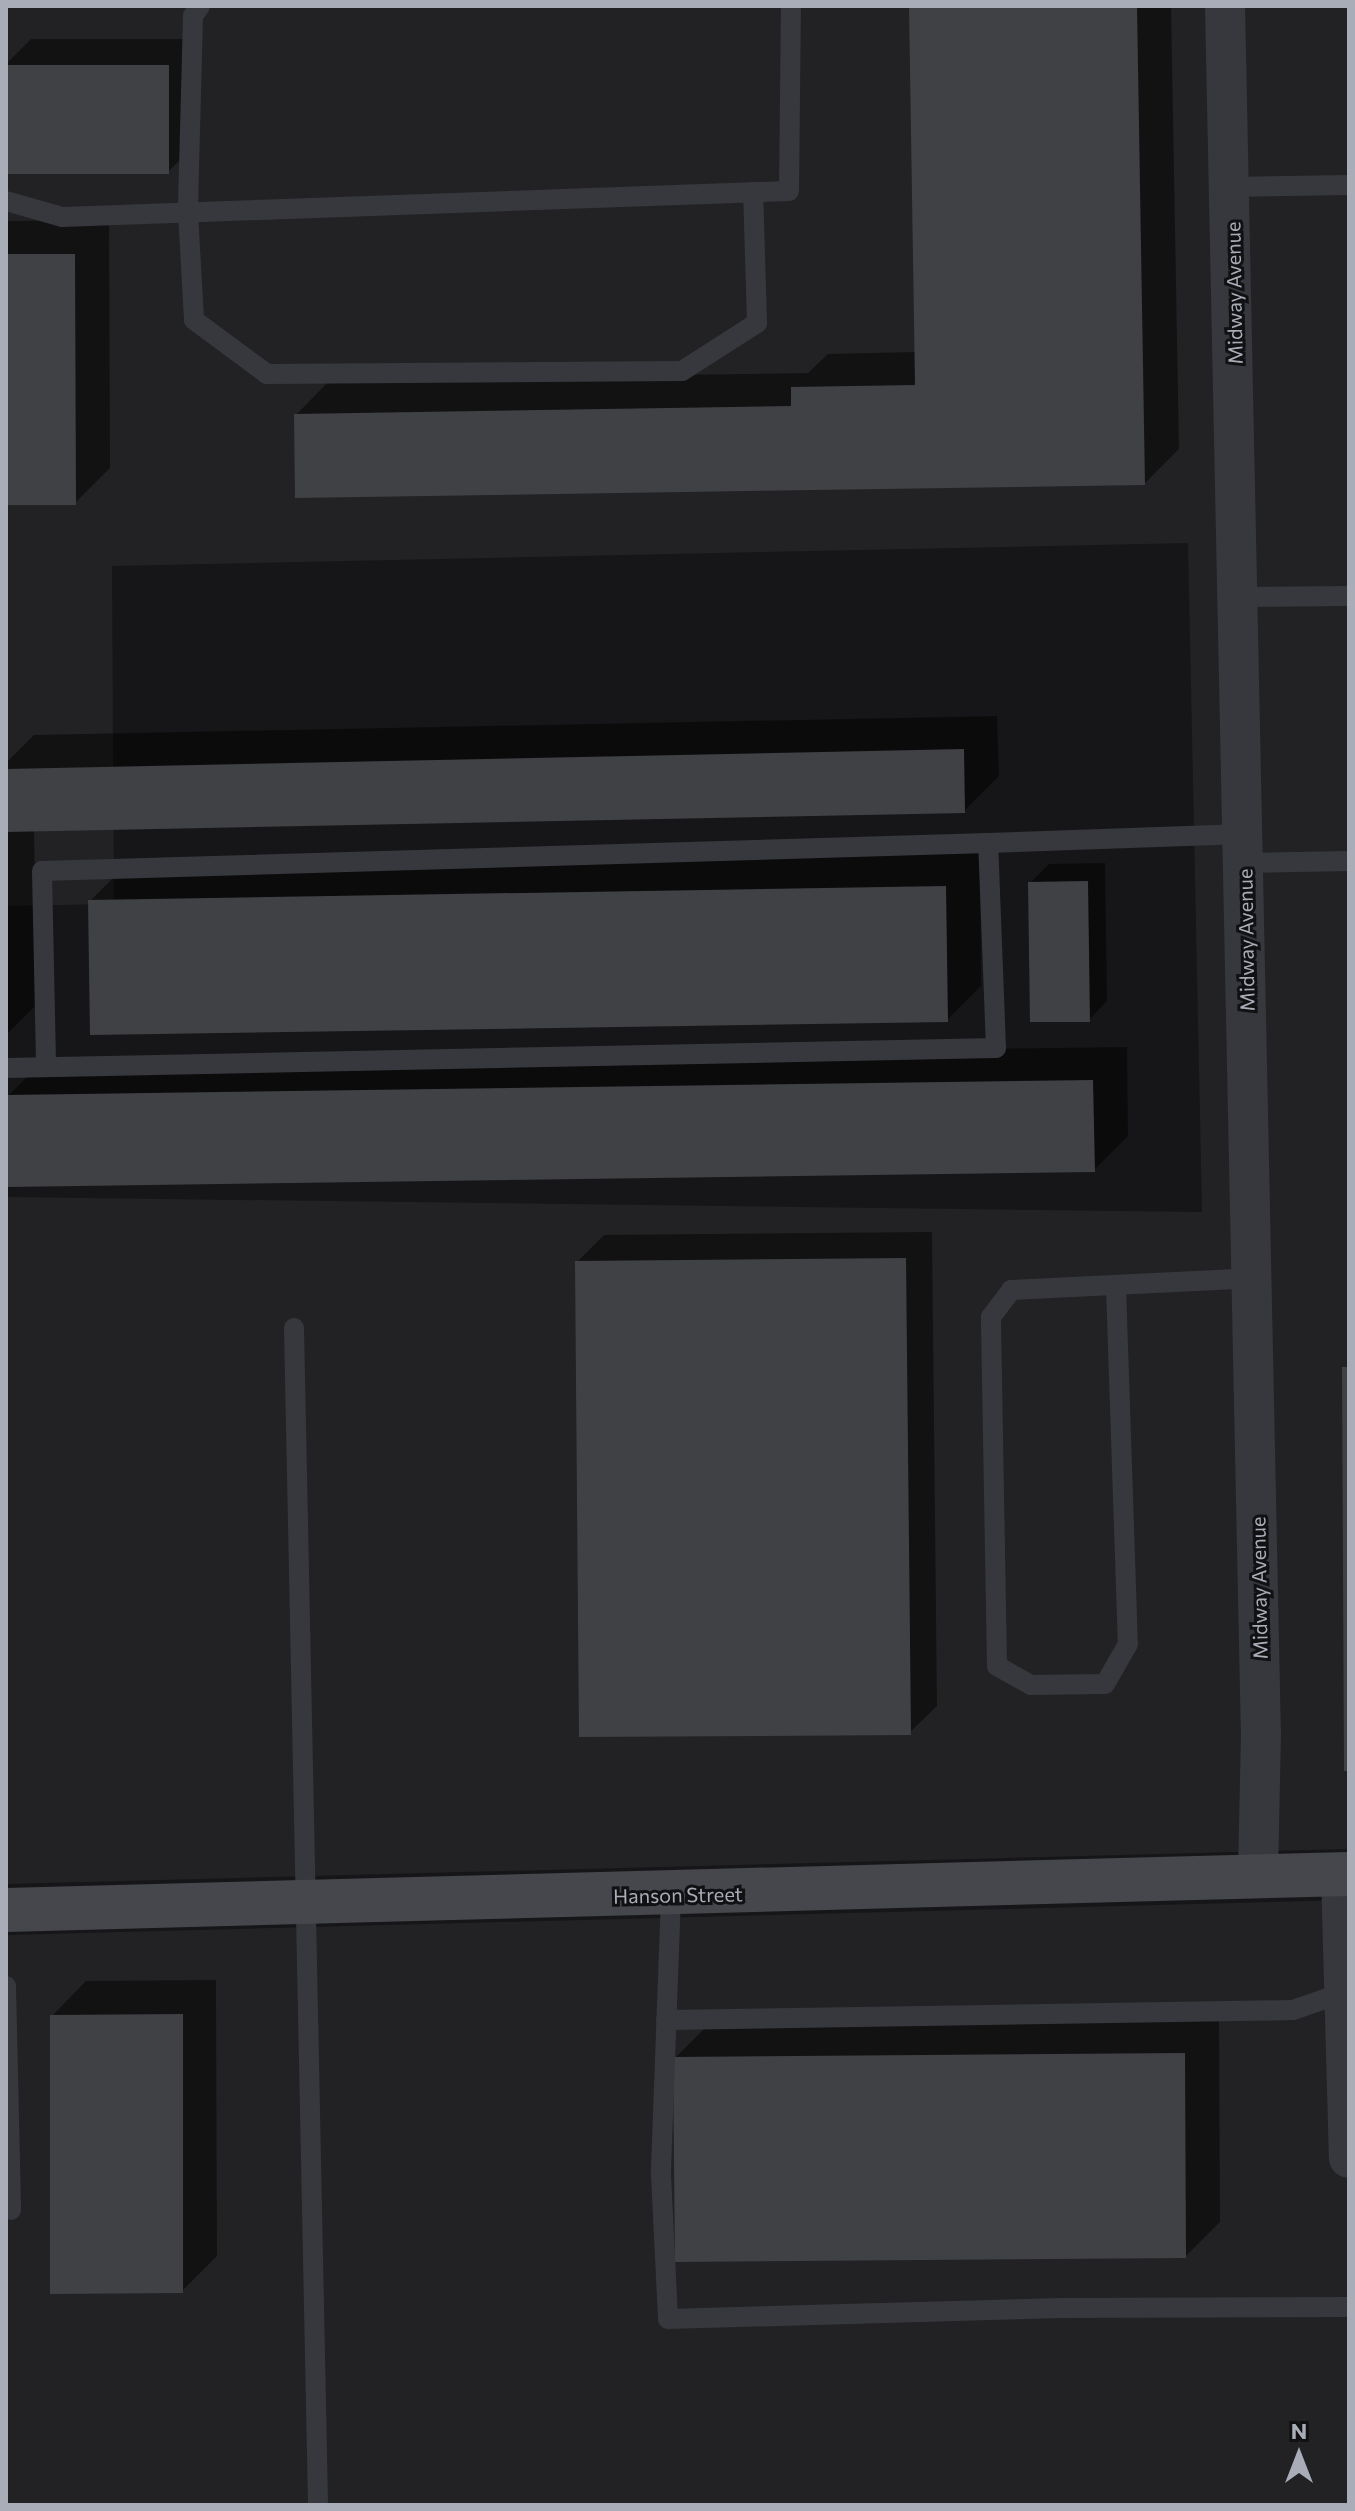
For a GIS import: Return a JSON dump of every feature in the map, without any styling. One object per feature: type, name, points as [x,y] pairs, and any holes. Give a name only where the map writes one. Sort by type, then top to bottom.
[{"type":"street","name":"Midway Avenue","points":[[1225,6],[1253,1278],[1261,1732],[1258,1875]]},
{"type":"street","name":"Hanson Street","points":[[6,1910],[671,1896],[1345,1874]]},
{"type":"street","points":[[1345,1874],[1349,2158]]},
{"type":"lane","points":[[200,6],[193,16],[188,212],[194,320],[267,374],[682,371],[757,323],[753,192]]},
{"type":"lane","points":[[6,201],[62,217],[789,191],[791,6]]},
{"type":"lane","points":[[1231,187],[1349,185]]},
{"type":"lane","points":[[1239,597],[1349,596]]},
{"type":"lane","points":[[6,1068],[996,1048],[988,843]]},
{"type":"lane","points":[[46,1067],[42,871],[988,843],[1244,848],[1349,861]]},
{"type":"lane","points":[[1116,1286],[1128,1644],[1105,1684],[1031,1685],[997,1666],[991,1317],[1011,1290],[1253,1278]]},
{"type":"lane","points":[[294,1328],[318,2505]]},
{"type":"lane","points":[[671,1896],[661,2175],[668,2319],[1062,2308],[1349,2307]]},
{"type":"lane","points":[[6,1986],[11,2210]]},
{"type":"lane","points":[[666,2020],[1293,2010],[1345,1992]]},
{"type":"shaded area","points":[[6,6],[1349,6],[1349,1849],[6,1884],[6,1197],[1202,1212],[1188,543],[112,566],[114,904],[6,906]]},
{"type":"shaded area","points":[[1349,1900],[1349,2505],[6,2505],[6,1935]]},
{"type":"building","points":[[909,6],[1137,6],[1145,485],[295,498],[294,414],[791,406],[791,387],[915,385]]},
{"type":"building","points":[[6,65],[169,65],[169,174],[6,174]]},
{"type":"building","points":[[6,254],[75,254],[76,505],[6,505]]},
{"type":"building","points":[[964,749],[965,813],[6,832],[6,769]]},
{"type":"building","points":[[1088,881],[1090,1022],[1030,1022],[1028,882]]},
{"type":"building","points":[[946,886],[948,1022],[90,1035],[88,900]]},
{"type":"building","points":[[1093,1080],[1095,1172],[7,1187],[6,1095]]},
{"type":"building","points":[[906,1258],[911,1735],[579,1737],[575,1261]]},
{"type":"building","points":[[1342,1367],[1349,1367],[1349,1771],[1344,1771]]},
{"type":"building","points":[[183,2014],[183,2293],[50,2294],[50,2015]]},
{"type":"building","points":[[1185,2053],[1186,2258],[675,2262],[673,2057]]}]
